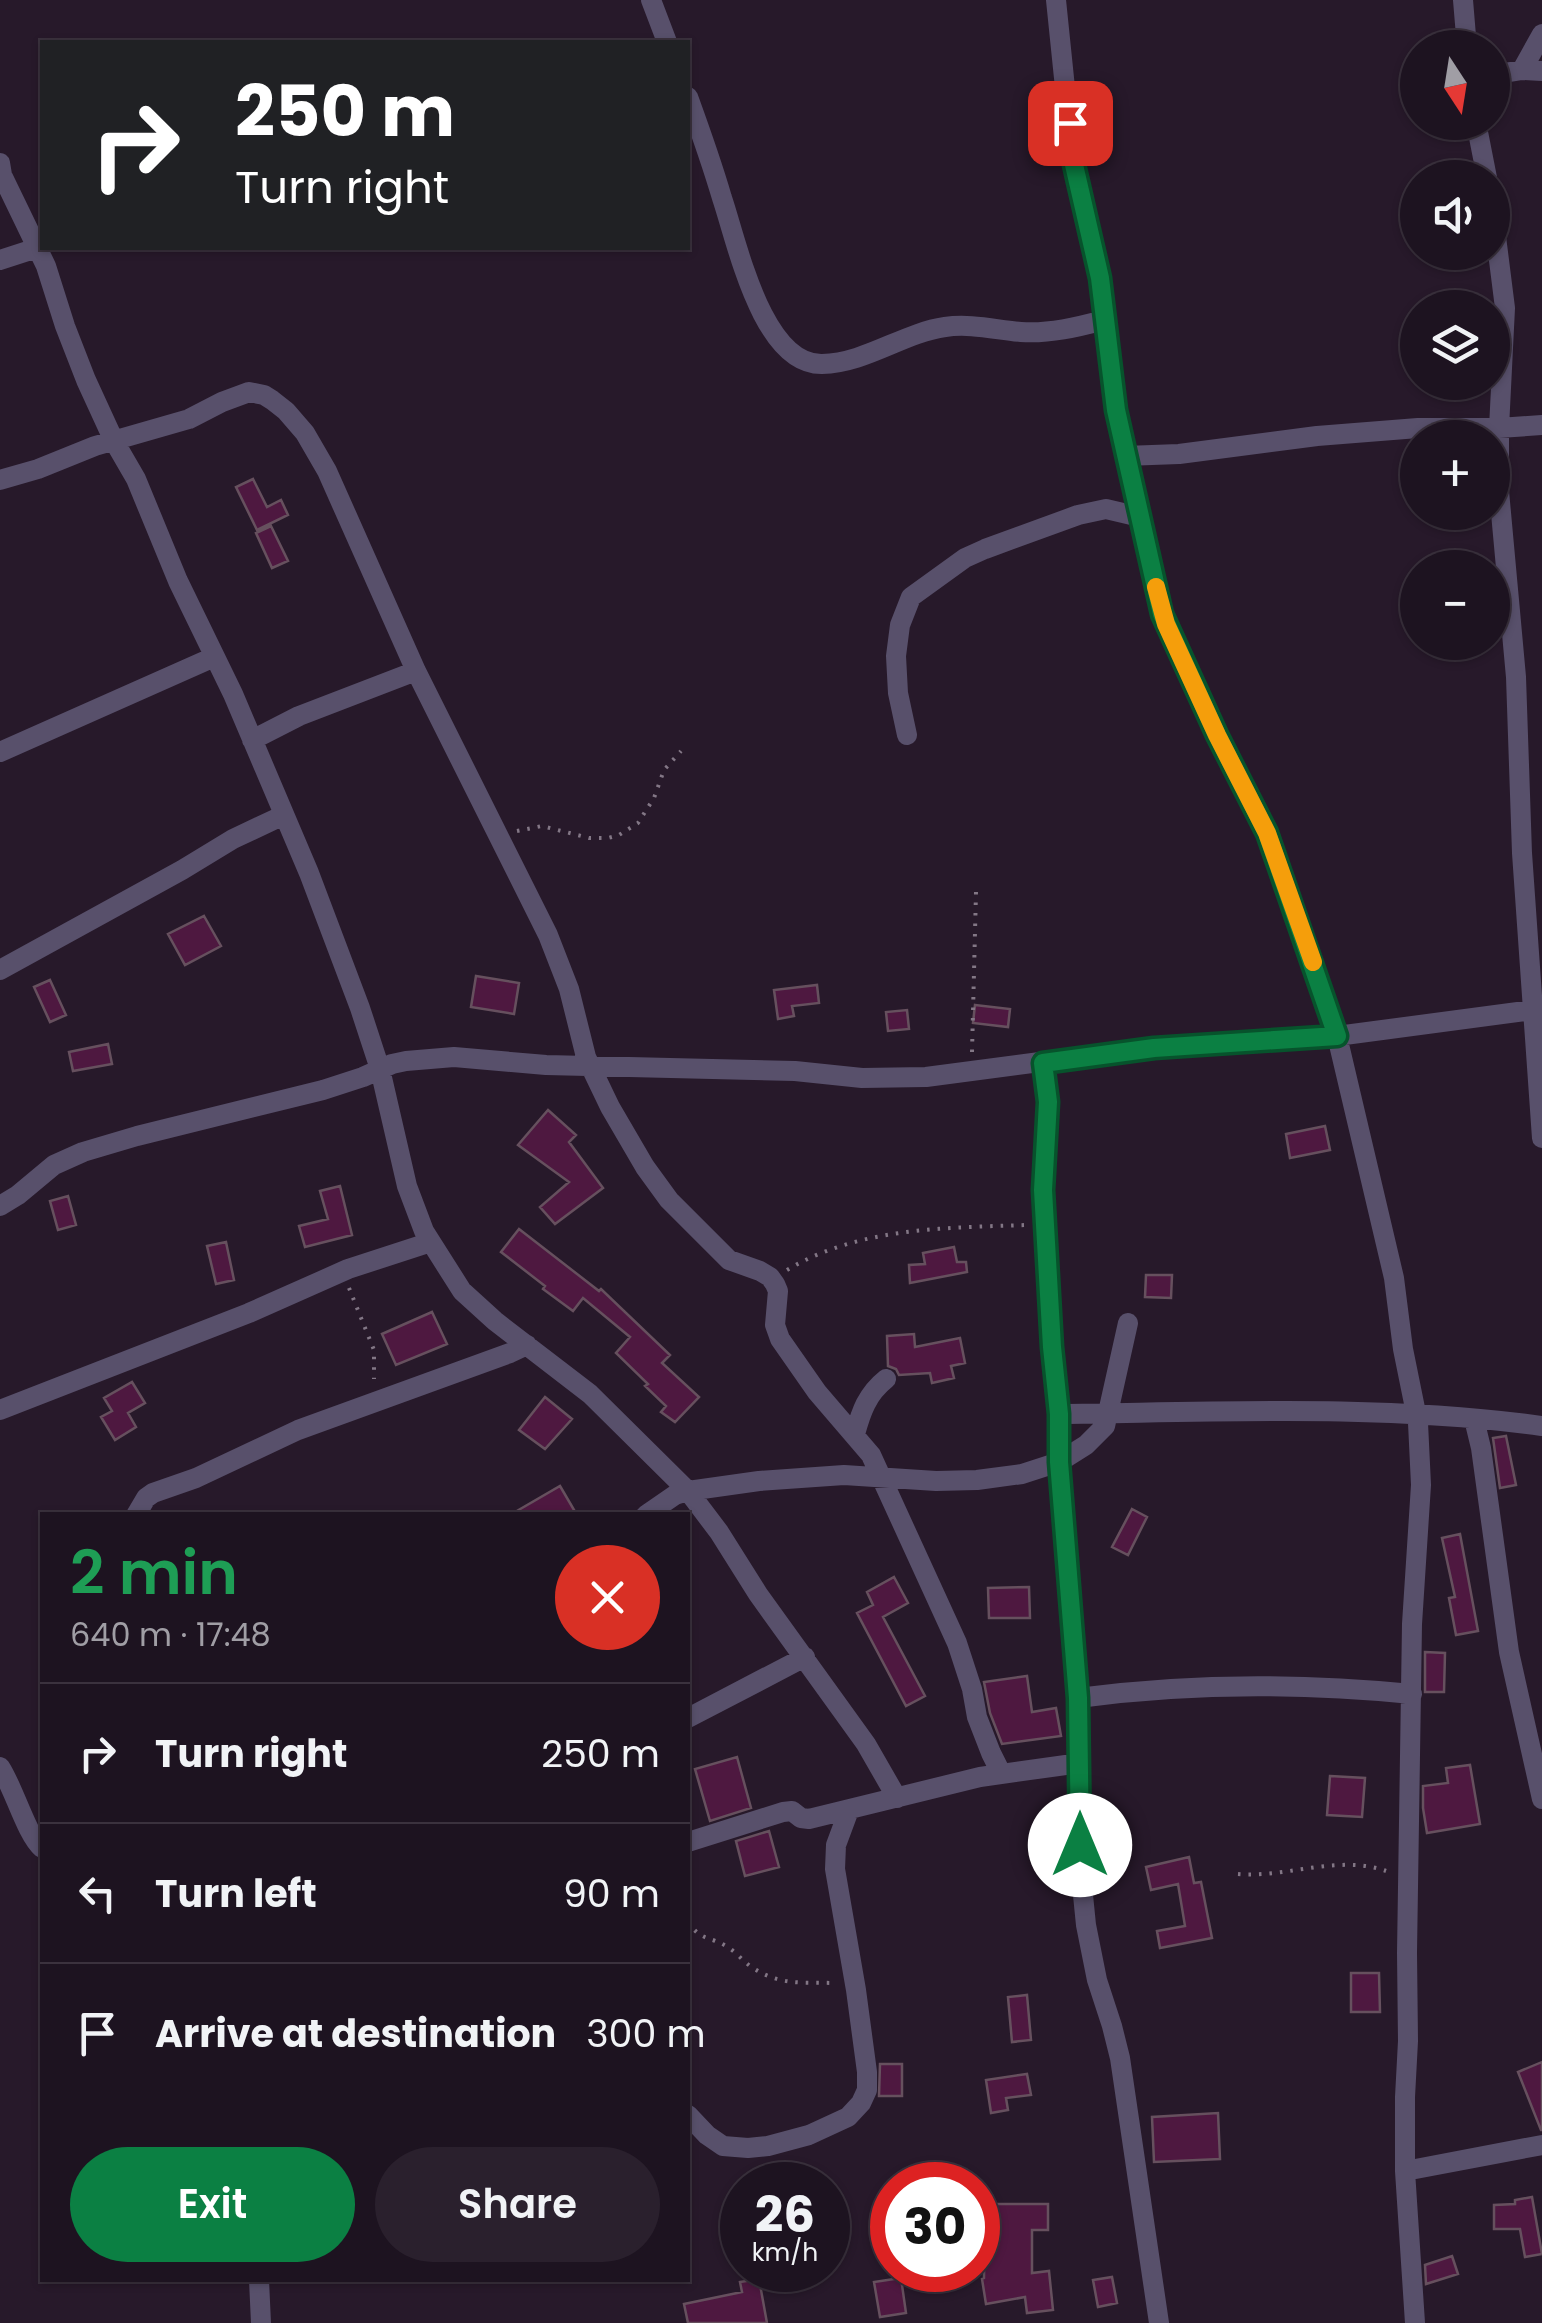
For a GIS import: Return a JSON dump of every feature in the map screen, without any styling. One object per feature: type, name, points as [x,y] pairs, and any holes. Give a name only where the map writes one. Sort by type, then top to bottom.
[{"type":"street","points":[[651,0],[666,40]]},
{"type":"street","points":[[1056,0],[1072,156],[1098,267],[1116,410],[1162,614],[1267,833],[1337,1036],[1394,1278],[1416,1412],[1421,1485],[1412,1624],[1404,2170],[1415,2323]]},
{"type":"street","points":[[1463,0],[1466,30]]},
{"type":"street","points":[[1532,71],[1542,34]]},
{"type":"street","points":[[690,103],[754,298],[781,343],[799,358],[818,364],[832,363],[944,327],[1031,332],[1104,320]]},
{"type":"street","points":[[0,163],[46,266],[75,352],[114,441],[136,479],[178,582],[284,814],[380,1069],[407,1186],[431,1242],[462,1290],[495,1321],[590,1394],[688,1491],[866,1744],[897,1798]]},
{"type":"street","points":[[0,260],[37,248]]},
{"type":"street","points":[[1498,420],[1505,308],[1500,270]]},
{"type":"street","points":[[0,480],[189,419],[244,394],[256,393],[272,400],[304,434],[327,471],[416,671],[530,895],[569,989],[590,1066],[644,1168],[663,1193],[729,1260],[760,1271],[773,1281],[778,1290],[774,1325],[780,1340],[817,1392],[871,1455],[956,1643],[972,1689],[976,1717],[1002,1772]]},
{"type":"street","points":[[1510,427],[1542,425]]},
{"type":"street","points":[[1126,456],[1179,454],[1400,429]]},
{"type":"street","points":[[906,735],[896,656],[900,625],[912,597],[943,572],[975,554],[1078,515],[1106,509],[1140,516]]},
{"type":"street","points":[[1503,530],[1516,677],[1522,853],[1542,1138]]},
{"type":"street","points":[[0,752],[214,657]]},
{"type":"street","points":[[252,740],[300,716],[416,671]]},
{"type":"street","points":[[0,970],[284,814]]},
{"type":"street","points":[[0,1206],[54,1165],[83,1152],[348,1083],[406,1061],[454,1058],[890,1078],[972,1072],[1154,1048],[1337,1036],[1532,1010]]},
{"type":"street","points":[[1043,1063],[1048,1102],[1045,1224],[1078,1698],[1080,1845],[1086,1925],[1120,2058],[1159,2323]]},
{"type":"street","points":[[0,1410],[250,1313],[348,1269],[431,1242]]},
{"type":"street","points":[[650,1512],[688,1491],[797,1476],[977,1480],[1022,1474],[1059,1462],[1105,1426],[1128,1324]]},
{"type":"street","points":[[138,1512],[154,1493],[196,1478],[298,1430],[528,1344]]},
{"type":"street","points":[[855,1434],[863,1406],[886,1379]]},
{"type":"street","points":[[1059,1414],[1416,1412],[1542,1426]]},
{"type":"street","points":[[1474,1420],[1482,1448],[1510,1652],[1542,1798]]},
{"type":"street","points":[[690,1717],[805,1657]]},
{"type":"street","points":[[1078,1698],[1190,1687],[1248,1686],[1412,1694]]},
{"type":"street","points":[[690,1841],[783,1812],[792,1811],[805,1819],[1002,1772],[1080,1763]]},
{"type":"street","points":[[0,1767],[40,1846]]},
{"type":"street","points":[[690,2118],[723,2146],[768,2146],[852,2115],[864,2097],[868,2082],[835,1869],[836,1845],[849,1810]]},
{"type":"street","points":[[1404,2170],[1542,2145]]},
{"type":"street","points":[[259,2282],[261,2323]]},
{"type":"path","points":[[500,840],[536,826],[589,838],[620,835],[638,823],[654,798],[664,770],[681,751]]},
{"type":"path","points":[[972,1072],[976,892]]},
{"type":"path","points":[[773,1281],[792,1267],[862,1238],[944,1228],[1045,1224]]},
{"type":"path","points":[[348,1269],[351,1294],[374,1350],[376,1370],[369,1403]]},
{"type":"path","points":[[1238,1874],[1270,1875],[1366,1865],[1408,1883]]},
{"type":"path","points":[[690,1924],[701,1937],[726,1946],[756,1970],[778,1980],[791,1984],[839,1983],[856,1990]]},
{"type":"building","points":[[253,479],[267,507],[281,500],[288,515],[257,530],[236,487]]},
{"type":"building","points":[[271,526],[288,561],[272,568],[256,533]]},
{"type":"building","points":[[204,916],[221,946],[185,965],[168,934]]},
{"type":"building","points":[[476,976],[519,983],[514,1014],[471,1007]]},
{"type":"building","points":[[50,980],[66,1015],[50,1022],[34,987]]},
{"type":"building","points":[[817,985],[819,1003],[792,1006],[794,1016],[778,1019],[774,990]]},
{"type":"building","points":[[975,1005],[1010,1009],[1008,1027],[973,1023]]},
{"type":"building","points":[[907,1010],[909,1029],[888,1031],[886,1012]]},
{"type":"building","points":[[108,1044],[112,1064],[73,1071],[69,1052]]},
{"type":"building","points":[[548,1110],[576,1135],[569,1142],[603,1188],[555,1224],[540,1207],[569,1182],[518,1145]]},
{"type":"building","points":[[1325,1126],[1330,1150],[1290,1158],[1286,1134]]},
{"type":"building","points":[[340,1186],[352,1235],[305,1247],[299,1226],[328,1219],[320,1191]]},
{"type":"building","points":[[68,1196],[76,1225],[58,1230],[50,1201]]},
{"type":"building","points":[[519,1229],[601,1289],[670,1355],[662,1363],[699,1397],[675,1422],[661,1412],[666,1406],[645,1386],[648,1384],[616,1353],[630,1337],[583,1298],[573,1311],[501,1252]]},
{"type":"building","points":[[226,1242],[234,1280],[216,1284],[207,1246]]},
{"type":"building","points":[[954,1247],[957,1262],[966,1262],[967,1272],[910,1283],[909,1265],[925,1264],[923,1253]]},
{"type":"building","points":[[1146,1275],[1172,1275],[1171,1298],[1145,1297]]},
{"type":"building","points":[[432,1312],[447,1344],[396,1365],[382,1334]]},
{"type":"building","points":[[914,1334],[915,1347],[960,1338],[965,1363],[951,1366],[954,1378],[932,1383],[930,1373],[899,1375],[888,1366],[887,1336]]},
{"type":"building","points":[[132,1382],[145,1403],[128,1413],[136,1427],[115,1440],[101,1417],[112,1411],[104,1398]]},
{"type":"building","points":[[545,1397],[572,1419],[545,1449],[519,1430]]},
{"type":"building","points":[[1506,1436],[1516,1485],[1500,1488],[1493,1438]]},
{"type":"building","points":[[560,1486],[575,1512],[515,1512]]},
{"type":"building","points":[[1132,1509],[1147,1517],[1128,1555],[1112,1547]]},
{"type":"building","points":[[1460,1534],[1478,1631],[1456,1635],[1449,1598],[1455,1597],[1442,1538]]},
{"type":"building","points":[[894,1577],[908,1603],[883,1617],[925,1696],[906,1706],[857,1613],[873,1605],[867,1592]]},
{"type":"building","points":[[1029,1587],[1030,1618],[989,1618],[988,1588]]},
{"type":"building","points":[[1425,1652],[1445,1653],[1444,1692],[1425,1692]]},
{"type":"building","points":[[1027,1676],[1032,1712],[1056,1708],[1061,1736],[1002,1744],[984,1682]]},
{"type":"building","points":[[737,1757],[751,1808],[710,1821],[695,1769]]},
{"type":"building","points":[[1470,1765],[1480,1824],[1427,1833],[1423,1786],[1448,1783],[1446,1768]]},
{"type":"building","points":[[1330,1776],[1365,1778],[1362,1817],[1327,1815]]},
{"type":"building","points":[[769,1831],[779,1867],[745,1876],[736,1841]]},
{"type":"building","points":[[1189,1857],[1194,1883],[1201,1882],[1212,1938],[1160,1948],[1157,1931],[1185,1926],[1178,1884],[1151,1890],[1146,1867]]},
{"type":"building","points":[[1351,1973],[1379,1973],[1380,2012],[1351,2012]]},
{"type":"building","points":[[1027,1995],[1031,2040],[1012,2042],[1008,1997]]},
{"type":"building","points":[[1542,2062],[1542,2130],[1541,2130],[1518,2072]]},
{"type":"building","points":[[880,2064],[902,2064],[902,2096],[879,2096]]},
{"type":"building","points":[[1027,2074],[1031,2095],[1006,2098],[1008,2110],[991,2113],[986,2080]]},
{"type":"building","points":[[1218,2113],[1220,2159],[1154,2162],[1152,2117]]},
{"type":"building","points":[[1532,2197],[1542,2254],[1525,2257],[1520,2229],[1494,2229],[1494,2205],[1515,2204],[1515,2200]]},
{"type":"building","points":[[1000,2204],[1048,2204],[1048,2230],[1032,2230],[1032,2273],[1049,2271],[1053,2310],[1027,2313],[1025,2297],[986,2304],[984,2292],[1000,2292]]},
{"type":"building","points":[[1452,2256],[1458,2274],[1426,2284],[1425,2265]]},
{"type":"building","points":[[1112,2277],[1117,2303],[1098,2307],[1093,2280]]},
{"type":"building","points":[[761,2292],[767,2323],[688,2323],[684,2304]]},
{"type":"building","points":[[876,2292],[903,2292],[906,2313],[880,2317]]},
{"type":"slow traffic","points":[[1156,587],[1166,624],[1267,833],[1313,962]]},
{"type":"route","points":[[1070,123],[1072,156],[1100,278],[1116,410],[1162,614],[1267,833],[1337,1036],[1154,1048],[1043,1063],[1048,1102],[1043,1190],[1078,1698],[1080,1845]]}]
